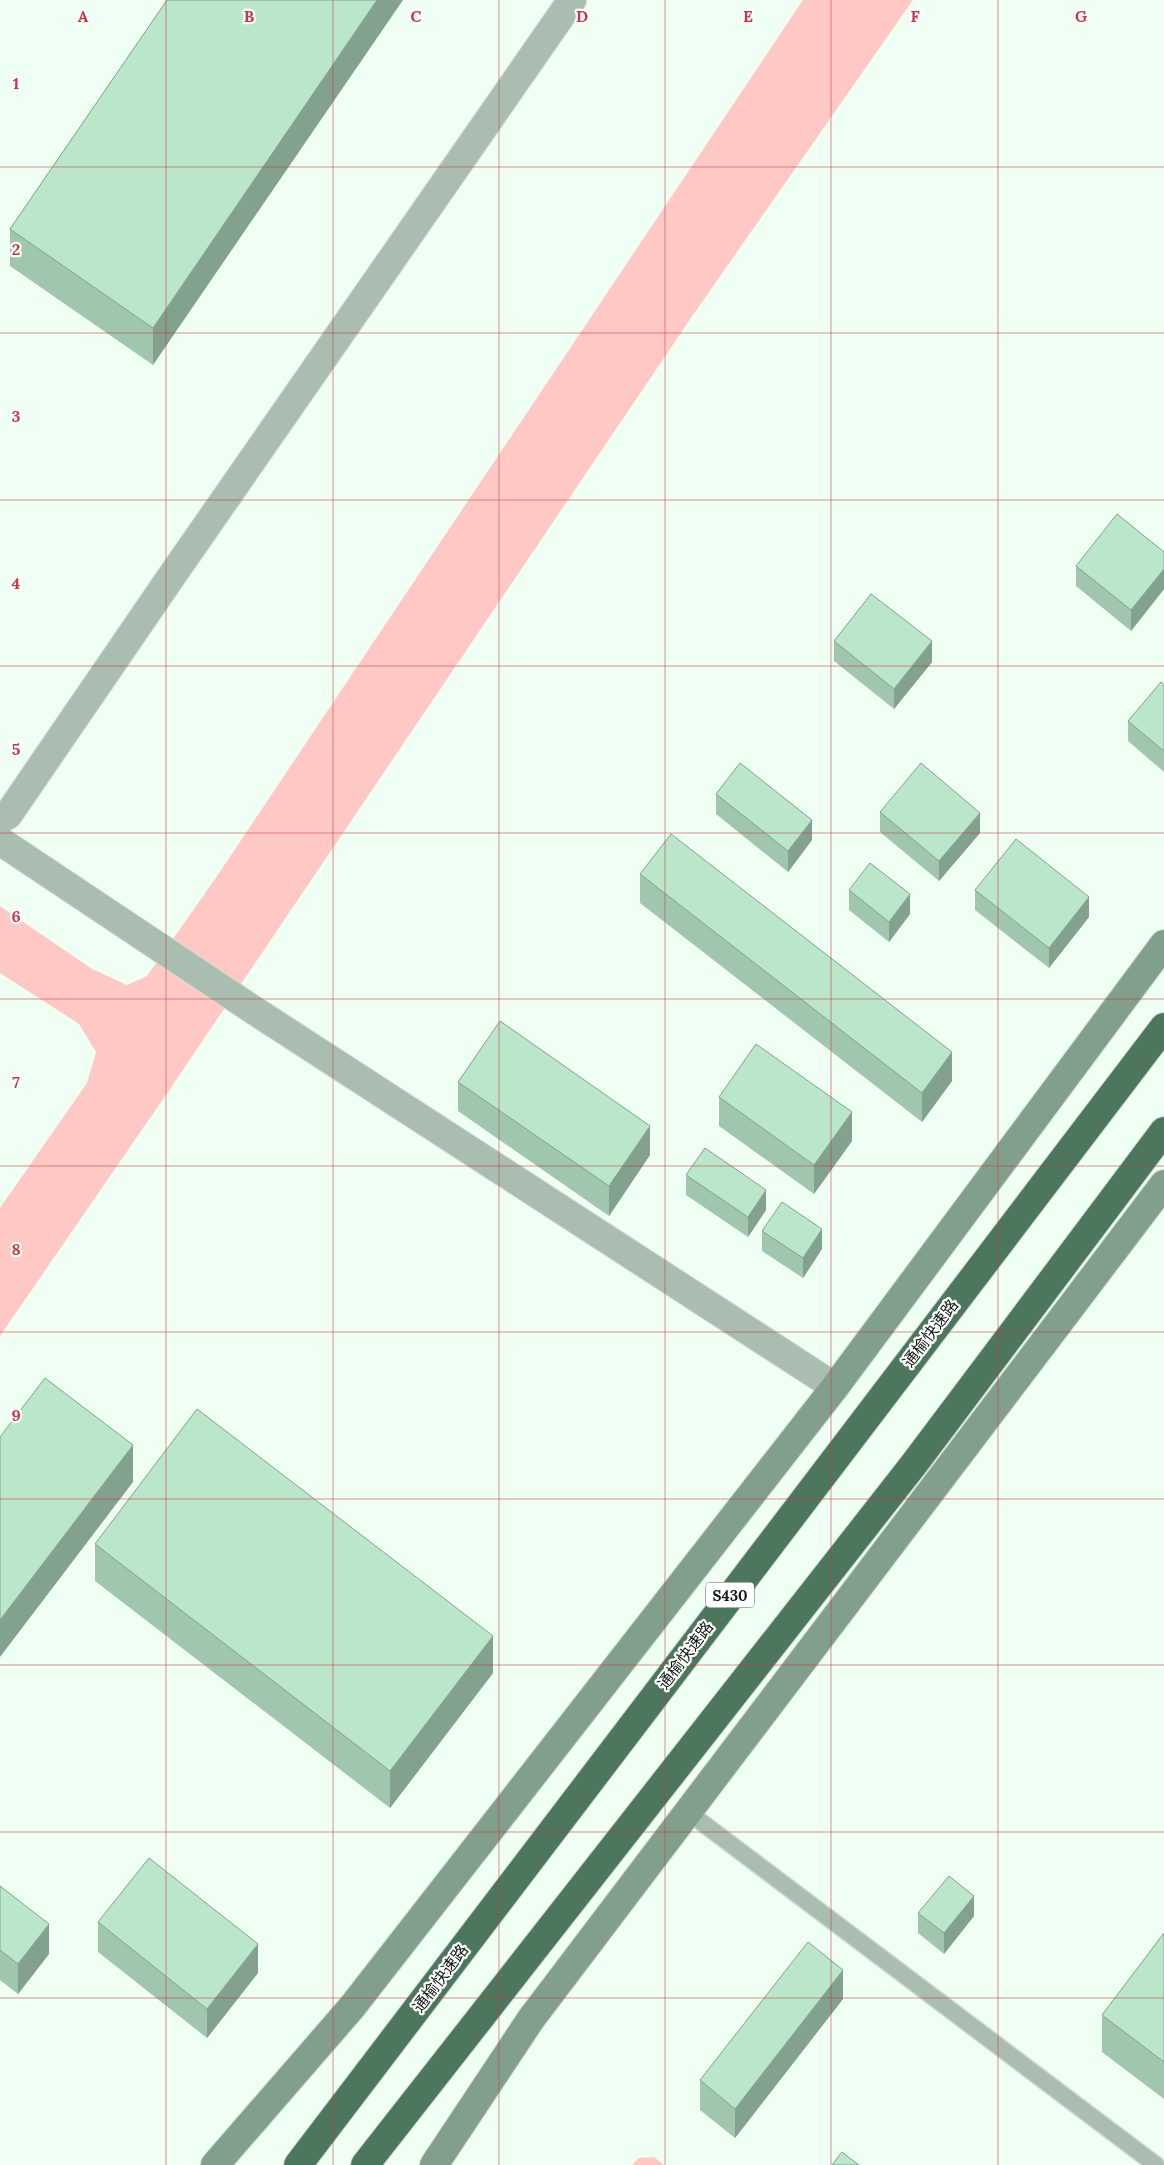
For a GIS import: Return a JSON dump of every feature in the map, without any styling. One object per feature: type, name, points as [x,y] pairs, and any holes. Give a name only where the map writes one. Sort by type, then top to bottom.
[{"type":"highway","name":"通榆快速路","points":[[298,2165],[1164,1026]]},
{"type":"highway","points":[[365,2165],[914,1464],[1164,1131]]},
{"type":"street","points":[[0,820],[8,815],[572,0]]},
{"type":"street","points":[[0,841],[252,1009],[835,1386]]},
{"type":"street","points":[[216,2165],[352,2007],[835,1386],[1164,944]]},
{"type":"street","points":[[434,2165],[531,2019],[1164,1184]]},
{"type":"lane","points":[[688,1812],[1156,2165]]},
{"type":"shaded area","points":[[803,0],[913,0],[693,315],[170,1089],[0,1336],[0,1208],[87,1083],[96,1052],[79,1024],[0,973],[0,906],[92,969],[127,985],[147,976],[215,879]]},
{"type":"shaded area","points":[[654,2157],[664,2165],[632,2165],[639,2158]]},
{"type":"building","points":[[167,0],[377,0],[153,328],[10,229]]},
{"type":"building","points":[[1117,514],[1164,552],[1164,569],[1131,610],[1076,566]]},
{"type":"building","points":[[871,594],[932,641],[894,689],[834,641]]},
{"type":"building","points":[[1161,682],[1164,685],[1164,751],[1128,721]]},
{"type":"building","points":[[740,763],[812,820],[788,851],[716,794]]},
{"type":"building","points":[[921,763],[980,813],[939,861],[880,812]]},
{"type":"building","points":[[671,834],[952,1052],[922,1093],[640,874]]},
{"type":"building","points":[[1016,839],[1089,897],[1049,948],[975,890]]},
{"type":"building","points":[[870,863],[910,894],[889,922],[849,890]]},
{"type":"building","points":[[500,1021],[650,1126],[609,1186],[458,1082]]},
{"type":"building","points":[[756,1044],[852,1112],[814,1165],[719,1097]]},
{"type":"building","points":[[705,1148],[766,1190],[748,1217],[686,1175]]},
{"type":"building","points":[[782,1202],[822,1229],[803,1258],[762,1231]]},
{"type":"building","points":[[45,1378],[133,1445],[0,1620],[0,1437]]},
{"type":"building","points":[[197,1409],[493,1636],[390,1771],[95,1544]]},
{"type":"building","points":[[149,1858],[258,1944],[207,2009],[98,1922]]},
{"type":"building","points":[[949,1876],[974,1896],[944,1933],[918,1913]]},
{"type":"building","points":[[0,1886],[49,1924],[18,1964],[0,1950]]},
{"type":"building","points":[[1164,1933],[1164,2062],[1102,2015]]},
{"type":"building","points":[[808,1942],[843,1970],[735,2109],[700,2080]]},
{"type":"building","points":[[842,2152],[859,2165],[832,2165]]}]
